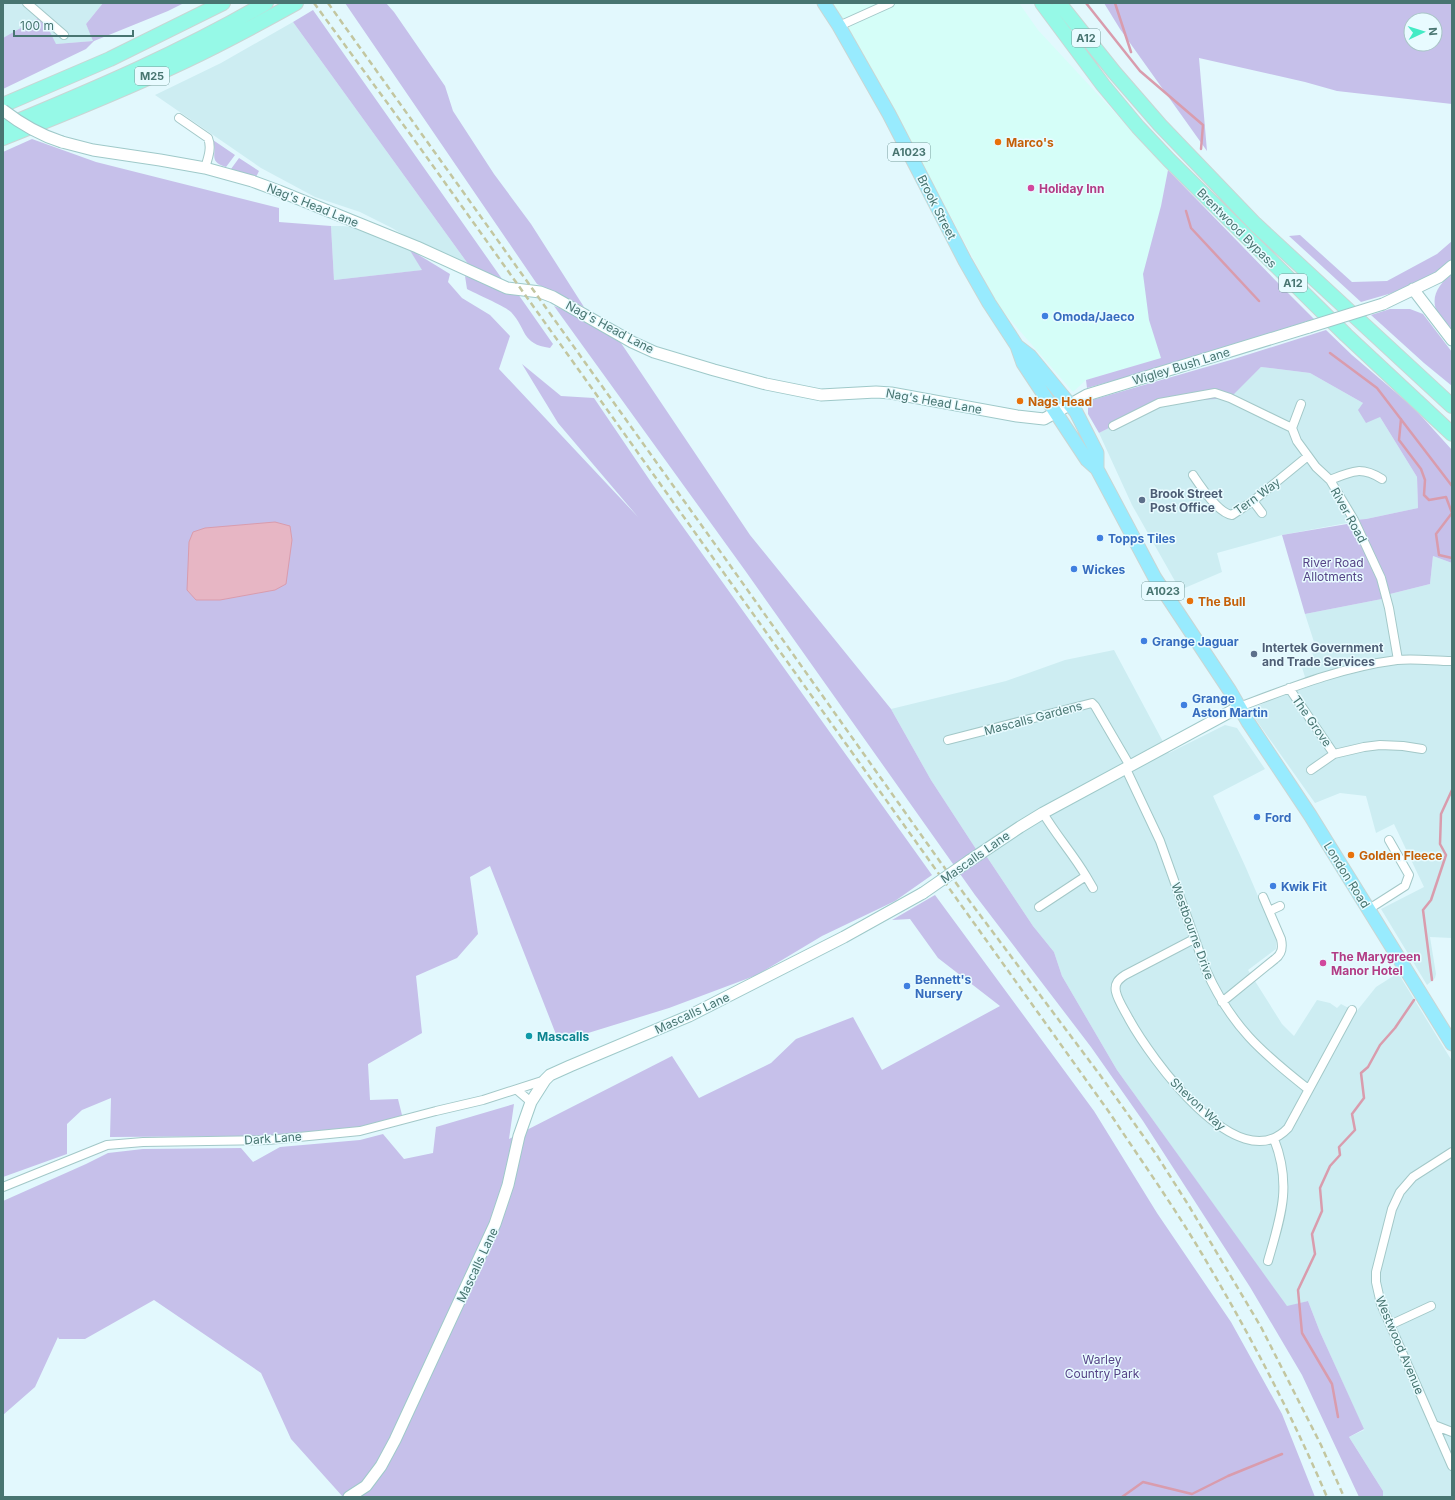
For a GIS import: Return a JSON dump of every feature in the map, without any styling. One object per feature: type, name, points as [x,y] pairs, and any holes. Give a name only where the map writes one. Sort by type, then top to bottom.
[{"type":"highway","points":[[3,105],[110,59],[223,3]]},
{"type":"highway","name":"M25","points":[[3,127],[112,81],[216,31],[266,3]]},
{"type":"highway","name":"M25","points":[[216,31],[282,3]]},
{"type":"highway","name":"M25","points":[[3,138],[107,96],[173,67],[237,36],[296,3]]},
{"type":"highway","name":"Brentwood Bypass","points":[[1042,3],[1103,85],[1158,149],[1346,335],[1452,434]]},
{"type":"highway","name":"A12","points":[[1059,3],[1114,72]]},
{"type":"highway","name":"A12","points":[[1070,3],[1114,72]]},
{"type":"highway","name":"Brentwood Bypass","points":[[1114,72],[1160,124],[1255,224],[1452,406]]},
{"type":"main road","name":"Brook Street","points":[[824,3],[839,26],[889,114],[965,262],[989,303],[1018,346],[1030,356],[1076,412],[1096,453],[1097,468]]},
{"type":"main road","name":"Brook Street","points":[[1018,346],[1023,363],[1087,460],[1097,468],[1155,578],[1239,708]]},
{"type":"main road","name":"London Road","points":[[1239,708],[1369,909],[1452,1044]]},
{"type":"street","points":[[27,3],[64,34]]},
{"type":"street","points":[[839,26],[890,3]]},
{"type":"street","name":"Nag's Head Lane","points":[[3,110],[29,128],[46,137],[62,142],[93,150],[206,168],[252,181],[283,192],[417,247],[507,288],[540,292],[554,297],[632,342],[654,352],[714,370],[821,395],[891,392],[1017,416],[1044,418],[1056,412]]},
{"type":"street","points":[[179,118],[208,138],[210,143],[206,168]]},
{"type":"street","points":[[1452,266],[1439,277],[1413,289],[1452,340]]},
{"type":"street","name":"Wigley Bush Lane","points":[[1056,412],[1097,391],[1383,304],[1413,289]]},
{"type":"street","points":[[1113,426],[1159,403],[1215,393],[1230,398],[1292,428],[1301,404]]},
{"type":"street","name":"River Road","points":[[1292,428],[1296,441],[1316,467],[1330,480],[1354,520],[1381,578],[1389,608],[1398,660]]},
{"type":"street","name":"Tern Way","points":[[1193,475],[1219,508],[1226,514],[1232,515],[1253,501],[1308,456]]},
{"type":"street","points":[[1330,480],[1362,470],[1374,474],[1382,479]]},
{"type":"street","points":[[1253,501],[1262,513]]},
{"type":"street","points":[[1239,708],[1289,688],[1346,670],[1398,660],[1452,661]]},
{"type":"street","name":"The Grove","points":[[1289,688],[1334,754]]},
{"type":"street","name":"Mascalls Gardens","points":[[948,740],[1092,703],[1128,768]]},
{"type":"street","name":"Mascalls Lane","points":[[349,1497],[366,1486],[381,1466],[395,1440],[496,1224],[508,1185],[519,1136],[531,1102],[545,1080],[550,1075],[689,1016],[844,937],[923,893],[1043,813],[1239,708]]},
{"type":"street","points":[[1312,770],[1334,754],[1364,747],[1380,745],[1422,749]]},
{"type":"street","name":"Westbourne Drive","points":[[1128,768],[1160,841],[1206,970],[1222,1002],[1238,1026],[1251,1040],[1269,1058],[1308,1089]]},
{"type":"street","points":[[1043,813],[1051,828],[1076,860],[1093,888]]},
{"type":"street","points":[[1369,909],[1406,886],[1409,875],[1389,840]]},
{"type":"street","points":[[1038,907],[1086,876]]},
{"type":"street","points":[[1222,1002],[1281,953],[1281,940],[1263,897]]},
{"type":"street","points":[[1269,911],[1280,906]]},
{"type":"street","name":"Shevon Way","points":[[1194,938],[1125,974],[1118,980],[1115,986],[1116,992],[1133,1026],[1160,1066],[1180,1089],[1210,1119],[1228,1132],[1247,1139],[1268,1141],[1274,1139]]},
{"type":"street","points":[[1268,1262],[1280,1217],[1284,1186],[1280,1158],[1274,1139],[1282,1135],[1288,1128],[1352,1010]]},
{"type":"street","name":"Dark Lane","points":[[3,1188],[107,1145],[143,1142],[268,1140],[360,1131],[483,1100],[545,1080]]},
{"type":"street","points":[[517,1090],[531,1102]]},
{"type":"street","name":"Westwood Avenue","points":[[1452,1152],[1413,1176],[1395,1200],[1376,1272],[1378,1293],[1390,1325],[1452,1466]]},
{"type":"street","points":[[1390,1325],[1431,1306]]},
{"type":"street","points":[[1434,1426],[1452,1432]]},
{"type":"shaded area","points":[[3,3],[103,3],[86,24],[94,41],[56,44],[10,35],[3,38]]},
{"type":"shaded area","points":[[833,3],[859,3],[865,5],[870,3],[1019,3],[1038,30],[1168,170],[1161,206],[1149,320],[1162,358],[1086,380],[1073,392],[999,307],[887,97]]},
{"type":"shaded area","points":[[293,22],[471,268],[427,249],[392,228],[360,212],[315,197],[261,168],[155,95],[221,63]]},
{"type":"shaded area","points":[[331,226],[359,228],[409,249],[423,270],[334,280]]},
{"type":"shaded area","points":[[1261,367],[1310,373],[1363,403],[1380,417],[1417,477],[1418,508],[1282,535],[1217,553],[1222,572],[1180,590],[1132,505],[1099,433],[1159,403],[1230,397]]},
{"type":"shaded area","points":[[275,522],[290,526],[292,540],[286,584],[275,590],[220,600],[196,600],[187,590],[189,542],[193,532],[205,528]]},
{"type":"shaded area","points":[[1433,556],[1452,563],[1452,938],[1430,937],[1436,974],[1435,978],[1427,985],[1381,909],[1424,887],[1394,824],[1376,833],[1366,796],[1340,793],[1315,803],[1249,710],[1279,696],[1308,687],[1301,664],[1314,660],[1310,643],[1314,642],[1305,614],[1387,598],[1386,595],[1430,584]]},
{"type":"shaded area","points":[[1114,650],[1169,753],[1225,725],[1237,728],[1265,769],[1213,796],[1276,938],[1276,949],[1248,970],[1282,1024],[1294,1036],[1317,1000],[1330,1003],[1337,1008],[1341,1004],[1356,1012],[1376,987],[1398,973],[1452,1061],[1452,1497],[1383,1497],[1383,1491],[1349,1437],[1364,1430],[1320,1332],[1308,1301],[1287,1307],[1117,1070],[1062,976],[1054,952],[1033,926],[985,854],[976,849],[931,780],[891,709],[1006,681],[1065,660]]},
{"type":"green space","points":[[103,3],[184,3],[94,41],[86,49],[3,89],[3,38],[42,16],[56,44],[93,41],[86,24]]},
{"type":"green space","points":[[345,3],[386,3],[394,12],[445,86],[453,111],[494,174],[531,224],[584,307],[537,284]]},
{"type":"green space","points":[[1104,3],[1452,3],[1452,104],[1337,91],[1305,82],[1199,58],[1207,151],[1120,29]]},
{"type":"green space","points":[[313,10],[507,286],[471,268],[293,22]]},
{"type":"green space","points":[[32,139],[96,162],[279,208],[279,222],[331,226],[334,280],[422,270],[409,249],[450,274],[448,282],[462,298],[490,315],[510,336],[499,369],[638,517],[558,423],[522,364],[561,396],[594,398],[653,485],[932,875],[895,901],[822,936],[757,975],[669,1008],[559,1042],[490,866],[470,877],[478,934],[457,958],[416,976],[422,1033],[368,1064],[370,1100],[398,1099],[403,1119],[361,1130],[255,1136],[110,1137],[111,1098],[82,1110],[67,1124],[67,1154],[3,1177],[3,152]]},
{"type":"green space","points":[[213,140],[235,155],[226,167],[220,165],[215,160]]},
{"type":"green space","points":[[239,158],[259,171],[256,177],[231,169]]},
{"type":"green space","points":[[1168,170],[1314,319],[1177,363],[1087,388],[1086,380],[1161,358],[1149,320],[1143,274],[1161,206]]},
{"type":"green space","points":[[1300,235],[1352,282],[1387,281],[1437,254],[1452,241],[1452,260],[1430,276],[1392,293],[1361,302],[1289,236]]},
{"type":"green space","points":[[1452,273],[1452,332],[1438,315],[1435,308],[1435,297],[1439,287]]},
{"type":"green space","points":[[465,276],[518,294],[553,344],[550,348],[534,343],[529,339],[516,318],[508,309],[467,289]]},
{"type":"green space","points":[[554,306],[576,314],[621,343],[750,535],[891,709],[931,780],[976,849],[985,854],[1033,926],[1054,952],[1062,976],[1117,1070],[1287,1306],[1308,1301],[1320,1332],[1364,1429],[1349,1437],[1383,1491],[1383,1497],[1359,1497],[1302,1375],[1250,1287],[1143,1121],[1091,1047],[975,895],[744,569]]},
{"type":"green space","points":[[1390,309],[1410,309],[1423,314],[1452,352],[1452,386],[1371,315]]},
{"type":"green space","name":"River Road Allotments","points":[[1326,330],[1352,355],[1414,408],[1452,450],[1452,563],[1433,556],[1430,584],[1386,595],[1387,598],[1305,614],[1282,535],[1347,524],[1354,520],[1366,519],[1418,508],[1417,477],[1380,417],[1366,423],[1358,410],[1363,403],[1310,373],[1261,367],[1230,398],[1159,403],[1099,433],[1088,414],[1088,403],[1092,400],[1234,359]]},
{"type":"green space","name":"Warley Country Park","points":[[935,895],[1094,1111],[1157,1213],[1231,1322],[1282,1414],[1315,1497],[343,1497],[291,1439],[261,1373],[154,1300],[85,1339],[59,1339],[58,1337],[35,1387],[3,1415],[3,1201],[108,1153],[143,1149],[241,1148],[253,1162],[280,1147],[360,1140],[383,1134],[404,1159],[433,1153],[436,1127],[514,1104],[509,1139],[672,1056],[699,1098],[771,1063],[796,1039],[853,1017],[882,1070],[1000,1006],[938,958],[910,919],[892,920]]},
{"type":"waterway","points":[[1086,3],[1140,71],[1203,125],[1201,149]]},
{"type":"waterway","points":[[1115,3],[1131,52]]},
{"type":"waterway","points":[[1186,211],[1191,228],[1259,301]]},
{"type":"waterway","points":[[1330,353],[1377,388],[1452,486]]},
{"type":"waterway","points":[[1401,419],[1399,440],[1421,469],[1425,480],[1424,495],[1429,500],[1446,497],[1452,513],[1436,534],[1439,555],[1452,558]]},
{"type":"waterway","points":[[1432,980],[1423,910],[1431,900],[1446,855],[1440,844],[1441,814],[1452,790]]},
{"type":"waterway","points":[[1338,1417],[1332,1384],[1302,1333],[1298,1290],[1315,1254],[1312,1234],[1322,1211],[1320,1188],[1330,1166],[1340,1155],[1339,1147],[1355,1130],[1352,1114],[1364,1098],[1361,1073],[1368,1067],[1380,1045],[1395,1028],[1414,1000]]},
{"type":"waterway","points":[[1122,1497],[1143,1482],[1192,1494],[1228,1476],[1282,1454]]},
{"type":"railway","points":[[314,3],[413,138],[1109,1112],[1180,1218],[1236,1313],[1284,1404],[1327,1497]]},
{"type":"railway","points":[[328,3],[941,863],[1100,1075],[1156,1154],[1189,1206],[1261,1327],[1321,1445],[1344,1497]]},
{"type":"place","name":"Marco's","points":[[998,142]]},
{"type":"place","name":"Holiday Inn","points":[[1031,188]]},
{"type":"place","name":"Omoda/Jaeco","points":[[1045,316]]},
{"type":"place","name":"Nags Head","points":[[1020,401]]},
{"type":"place","name":"Brook Street Post Office","points":[[1142,500]]},
{"type":"place","name":"Topps Tiles","points":[[1100,538]]},
{"type":"place","name":"Wickes","points":[[1074,569]]},
{"type":"place","name":"The Bull","points":[[1190,601]]},
{"type":"place","name":"Grange Jaguar","points":[[1144,641]]},
{"type":"place","name":"Intertek Government and Trade Services","points":[[1254,654]]},
{"type":"place","name":"Grange Aston Martin","points":[[1184,705]]},
{"type":"place","name":"Ford","points":[[1257,817]]},
{"type":"place","name":"Golden Fleece","points":[[1351,855]]},
{"type":"place","name":"Kwik Fit","points":[[1273,886]]},
{"type":"place","name":"The Marygreen Manor Hotel","points":[[1323,963]]},
{"type":"place","name":"Bennett's Nursery","points":[[907,986]]},
{"type":"place","name":"Mascalls","points":[[529,1036]]}]
